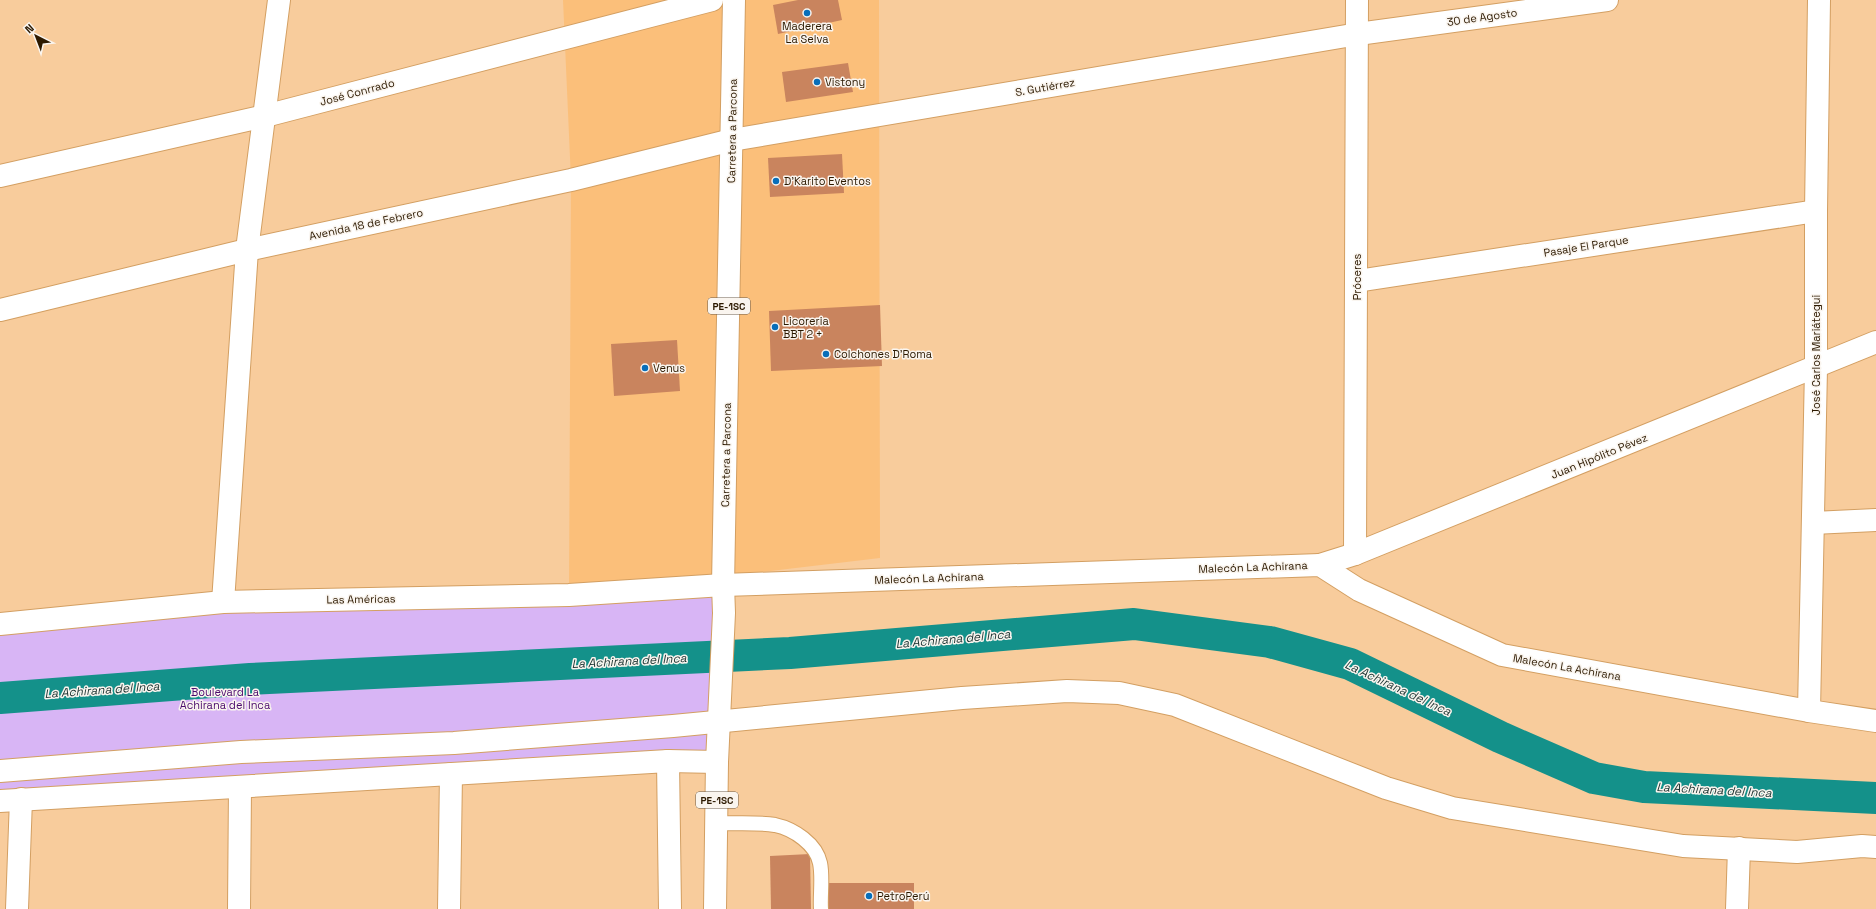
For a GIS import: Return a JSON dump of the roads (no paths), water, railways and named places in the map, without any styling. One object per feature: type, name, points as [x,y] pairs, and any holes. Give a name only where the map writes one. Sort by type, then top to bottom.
[{"type":"street","points":[[223,602],[247,250],[279,0]]},
{"type":"street","name":"José Conrrado","points":[[0,176],[265,116],[712,0]]},
{"type":"street","name":"Carretera a Parcona","points":[[715,909],[717,762],[724,613],[734,0]]},
{"type":"street","name":"Próceres","points":[[1355,554],[1358,0]]},
{"type":"street","name":"José Carlos Mariátegui","points":[[1808,711],[1816,368],[1816,211],[1819,0]]},
{"type":"street","name":"30 de Agosto","points":[[1358,34],[1595,1]]},
{"type":"street","name":"S. Gutiérrez","points":[[732,140],[1358,34]]},
{"type":"street","name":"Avenida 18 de Febrero","points":[[0,310],[247,250],[571,180],[732,140]]},
{"type":"street","name":"Pasaje El Parque","points":[[1357,281],[1816,211]]},
{"type":"street","name":"Juan Hipólito Pévez","points":[[1320,565],[1355,554],[1816,368],[1876,342]]},
{"type":"street","points":[[1813,523],[1876,520]]},
{"type":"street","name":"Malecón La Achirana","points":[[724,585],[1320,565],[1358,590],[1502,655],[1808,711],[1876,720]]},
{"type":"street","name":"Las Américas","points":[[0,624],[223,602],[569,595],[724,585]]},
{"type":"street","points":[[0,771],[241,752],[454,743],[673,726],[720,720],[962,698],[1067,691],[1118,693],[1175,705],[1386,788],[1452,808],[1683,846],[1797,852],[1862,846],[1876,847]]},
{"type":"street","points":[[668,761],[670,909]]},
{"type":"street","points":[[17,909],[10,800],[668,761],[717,762]]},
{"type":"street","points":[[449,909],[450,774]]},
{"type":"street","points":[[239,909],[240,787]]},
{"type":"street","points":[[1737,909],[1739,848]]},
{"type":"lane","points":[[717,823],[776,825],[795,833],[809,844],[817,853],[820,864],[821,909]]},
{"type":"waterway","name":"La Achirana del Inca","points":[[0,698],[250,679],[790,653],[1134,624],[1270,642],[1350,664],[1500,737],[1594,778],[1644,787],[1876,798]]},
{"type":"place","name":"Maderera La Selva","points":[[807,13]]},
{"type":"place","name":"Vistony","points":[[817,82]]},
{"type":"place","name":"D'Karito Eventos","points":[[776,181]]},
{"type":"place","name":"Licoreria BBT 2 +","points":[[775,327]]},
{"type":"place","name":"Colchones D'Roma","points":[[826,354]]},
{"type":"place","name":"Venus","points":[[645,368]]},
{"type":"place","name":"PetroPerú","points":[[869,896]]},
{"type":"park label","name":"Boulevard La Achirana del Inca","points":[[225,698]]}]
